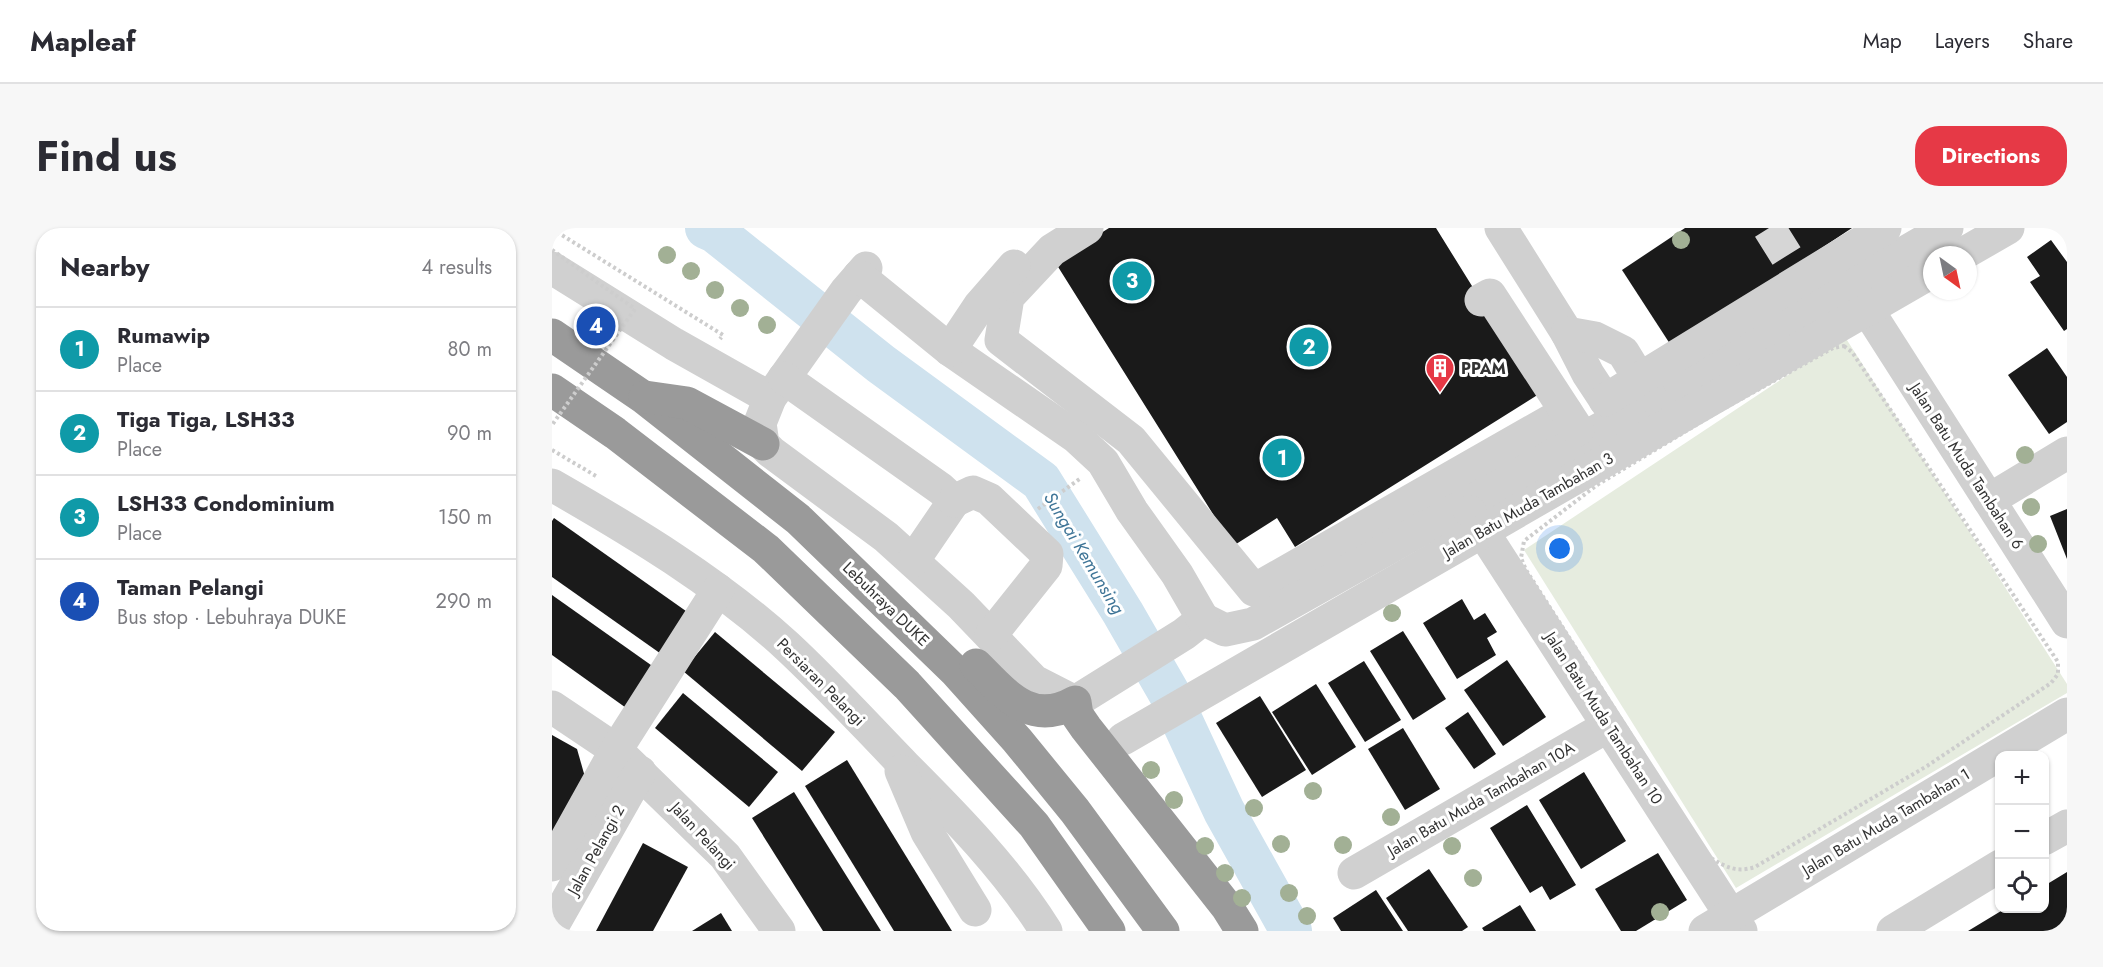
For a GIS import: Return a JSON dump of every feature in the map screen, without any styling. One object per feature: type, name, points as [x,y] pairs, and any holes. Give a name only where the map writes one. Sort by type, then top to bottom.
[{"type":"highway","name":"Lebuhraya DUKE","points":[[552,335],[643,397],[798,519],[956,672],[1075,811],[1163,931]]},
{"type":"highway","points":[[552,390],[615,433],[766,549],[907,685],[1034,825],[1109,931]]},
{"type":"highway","points":[[643,397],[687,403],[763,444]]},
{"type":"highway","points":[[798,519],[820,520],[852,541],[890,576],[1001,690],[1019,704],[1033,710],[1047,712],[1062,709],[1075,702],[1077,715],[1086,728],[1227,907],[1242,931]]},
{"type":"street","points":[[950,350],[980,305],[1019,260],[1061,228]]},
{"type":"street","points":[[1087,228],[1052,250],[1008,297],[1001,340],[1131,440],[1254,590],[1566,412]]},
{"type":"street","points":[[1501,228],[1611,410]]},
{"type":"street","points":[[1850,284],[1885,228]]},
{"type":"street","points":[[1194,627],[1177,574],[1132,511],[1103,462],[1076,437],[950,350],[857,278],[785,376],[760,423],[763,444],[886,537],[990,635],[1034,681],[1075,702],[1194,627],[1225,630],[1253,624],[1474,518],[1584,439],[1611,410],[1646,389],[1850,284],[1947,228]]},
{"type":"street","points":[[1977,246],[2008,228]]},
{"type":"street","points":[[552,268],[706,362],[785,376],[941,489],[954,501]]},
{"type":"street","name":"Jalan Batu Muda Tambahan 3","points":[[1123,739],[1222,682],[1474,518],[1850,284],[1923,273]]},
{"type":"street","name":"Jalan Batu Muda Tambahan 6","points":[[1850,284],[2067,622]]},
{"type":"street","points":[[1481,300],[1490,295],[1584,439]]},
{"type":"street","points":[[1566,333],[1595,338],[1623,352],[1646,389]]},
{"type":"street","points":[[1989,500],[2067,453]]},
{"type":"street","name":"Persiaran Pelangi","points":[[552,485],[626,527],[718,590],[786,646],[973,835],[1032,909],[1046,931]]},
{"type":"street","points":[[913,561],[954,501],[974,492],[989,500],[1016,524],[1047,554],[1046,566],[990,635]]},
{"type":"street","name":"Jalan Batu Muda Tambahan 10","points":[[1474,518],[1608,726],[1726,926]]},
{"type":"street","points":[[552,865],[616,750],[718,590]]},
{"type":"street","name":"Jalan Pelangi","points":[[552,707],[616,750],[640,772],[725,856],[779,931]]},
{"type":"street","name":"Jalan Batu Muda Tambahan 1","points":[[1726,926],[2067,714]]},
{"type":"street","name":"Jalan Batu Muda Tambahan 10A","points":[[1354,873],[1608,726]]},
{"type":"street","points":[[893,753],[927,832],[975,910]]},
{"type":"street","name":"Jalan Pelangi 2","points":[[552,927],[640,772]]},
{"type":"street","points":[[2049,836],[2067,826]]},
{"type":"street","points":[[1893,931],[1995,870]]},
{"type":"path","points":[[552,229],[723,335],[706,362]]},
{"type":"path","points":[[552,250],[635,309],[552,424]]},
{"type":"path","points":[[1844,346],[1859,362],[2058,662],[2058,674],[2051,683],[1927,766],[1755,867],[1743,871],[1729,869],[1709,857],[1526,570],[1521,558],[1524,541],[1597,485],[1716,413],[1833,348],[1844,346]]},
{"type":"path","points":[[552,450],[590,471]]},
{"type":"path","points":[[1016,524],[1103,462]]},
{"type":"shaded area","points":[[1845,337],[2067,684],[2067,693],[1736,888],[1524,550]]},
{"type":"building","points":[[1109,228],[1436,228],[1539,394],[1295,547],[1277,518],[1233,546],[1055,262]]},
{"type":"building","points":[[1685,228],[1852,228],[1672,347],[1622,270]]},
{"type":"building","points":[[2051,240],[2067,262],[2067,329],[2064,331],[2030,282],[2040,276],[2027,257]]},
{"type":"building","points":[[2047,348],[2067,377],[2067,422],[2049,434],[2008,375]]},
{"type":"building","points":[[2067,509],[2067,559],[2050,516]]},
{"type":"building","points":[[554,518],[693,616],[664,656],[552,577],[552,521]]},
{"type":"building","points":[[552,595],[658,670],[629,710],[552,655]]},
{"type":"building","points":[[1462,599],[1474,620],[1485,613],[1497,632],[1487,638],[1496,655],[1457,679],[1423,623]]},
{"type":"building","points":[[1403,631],[1446,699],[1413,720],[1370,651]]},
{"type":"building","points":[[715,632],[835,732],[802,771],[683,671]]},
{"type":"building","points":[[1507,660],[1546,717],[1503,746],[1464,690]]},
{"type":"building","points":[[1364,661],[1401,720],[1365,742],[1328,683]]},
{"type":"building","points":[[1316,684],[1356,747],[1312,775],[1272,712]]},
{"type":"building","points":[[683,693],[778,772],[749,807],[655,728]]},
{"type":"building","points":[[1260,696],[1306,770],[1262,797],[1216,723]]},
{"type":"building","points":[[1468,712],[1496,754],[1474,769],[1445,728]]},
{"type":"building","points":[[1403,728],[1440,789],[1405,810],[1368,749]]},
{"type":"building","points":[[552,735],[577,749],[585,777],[552,835]]},
{"type":"building","points":[[847,760],[952,931],[894,931],[805,786]]},
{"type":"building","points":[[1584,772],[1626,841],[1581,869],[1539,800]]},
{"type":"building","points":[[794,792],[881,931],[823,931],[752,818]]},
{"type":"building","points":[[1527,805],[1576,885],[1550,900],[1542,886],[1530,893],[1490,828]]},
{"type":"building","points":[[643,843],[688,867],[653,931],[596,931]]},
{"type":"building","points":[[1658,853],[1687,900],[1636,931],[1621,931],[1595,889]]},
{"type":"building","points":[[1429,869],[1468,927],[1462,931],[1408,931],[1386,898]]},
{"type":"building","points":[[2067,872],[2067,931],[1968,931],[1998,913],[2049,913],[2049,883]]},
{"type":"building","points":[[1376,890],[1403,931],[1341,931],[1333,918]]},
{"type":"building","points":[[1520,905],[1536,931],[1484,931],[1482,928]]},
{"type":"building","points":[[721,913],[732,931],[692,931]]},
{"type":"waterway","name":"Sungai Kemunsing","points":[[706,228],[715,232],[881,364],[1041,481],[1123,613],[1169,693],[1224,811],[1291,931]]},
{"type":"tunnel","points":[[1769,228],[1801,279]]},
{"type":"place","name":"LSH33 Condominium","points":[[1132,281]]},
{"type":"place","name":"Taman Pelangi","points":[[596,326]]},
{"type":"place","name":"Tiga Tiga, LSH33","points":[[1309,347]]},
{"type":"place","name":"PPAM","points":[[1440,394]]},
{"type":"place","name":"Rumawip","points":[[1282,458]]}]
